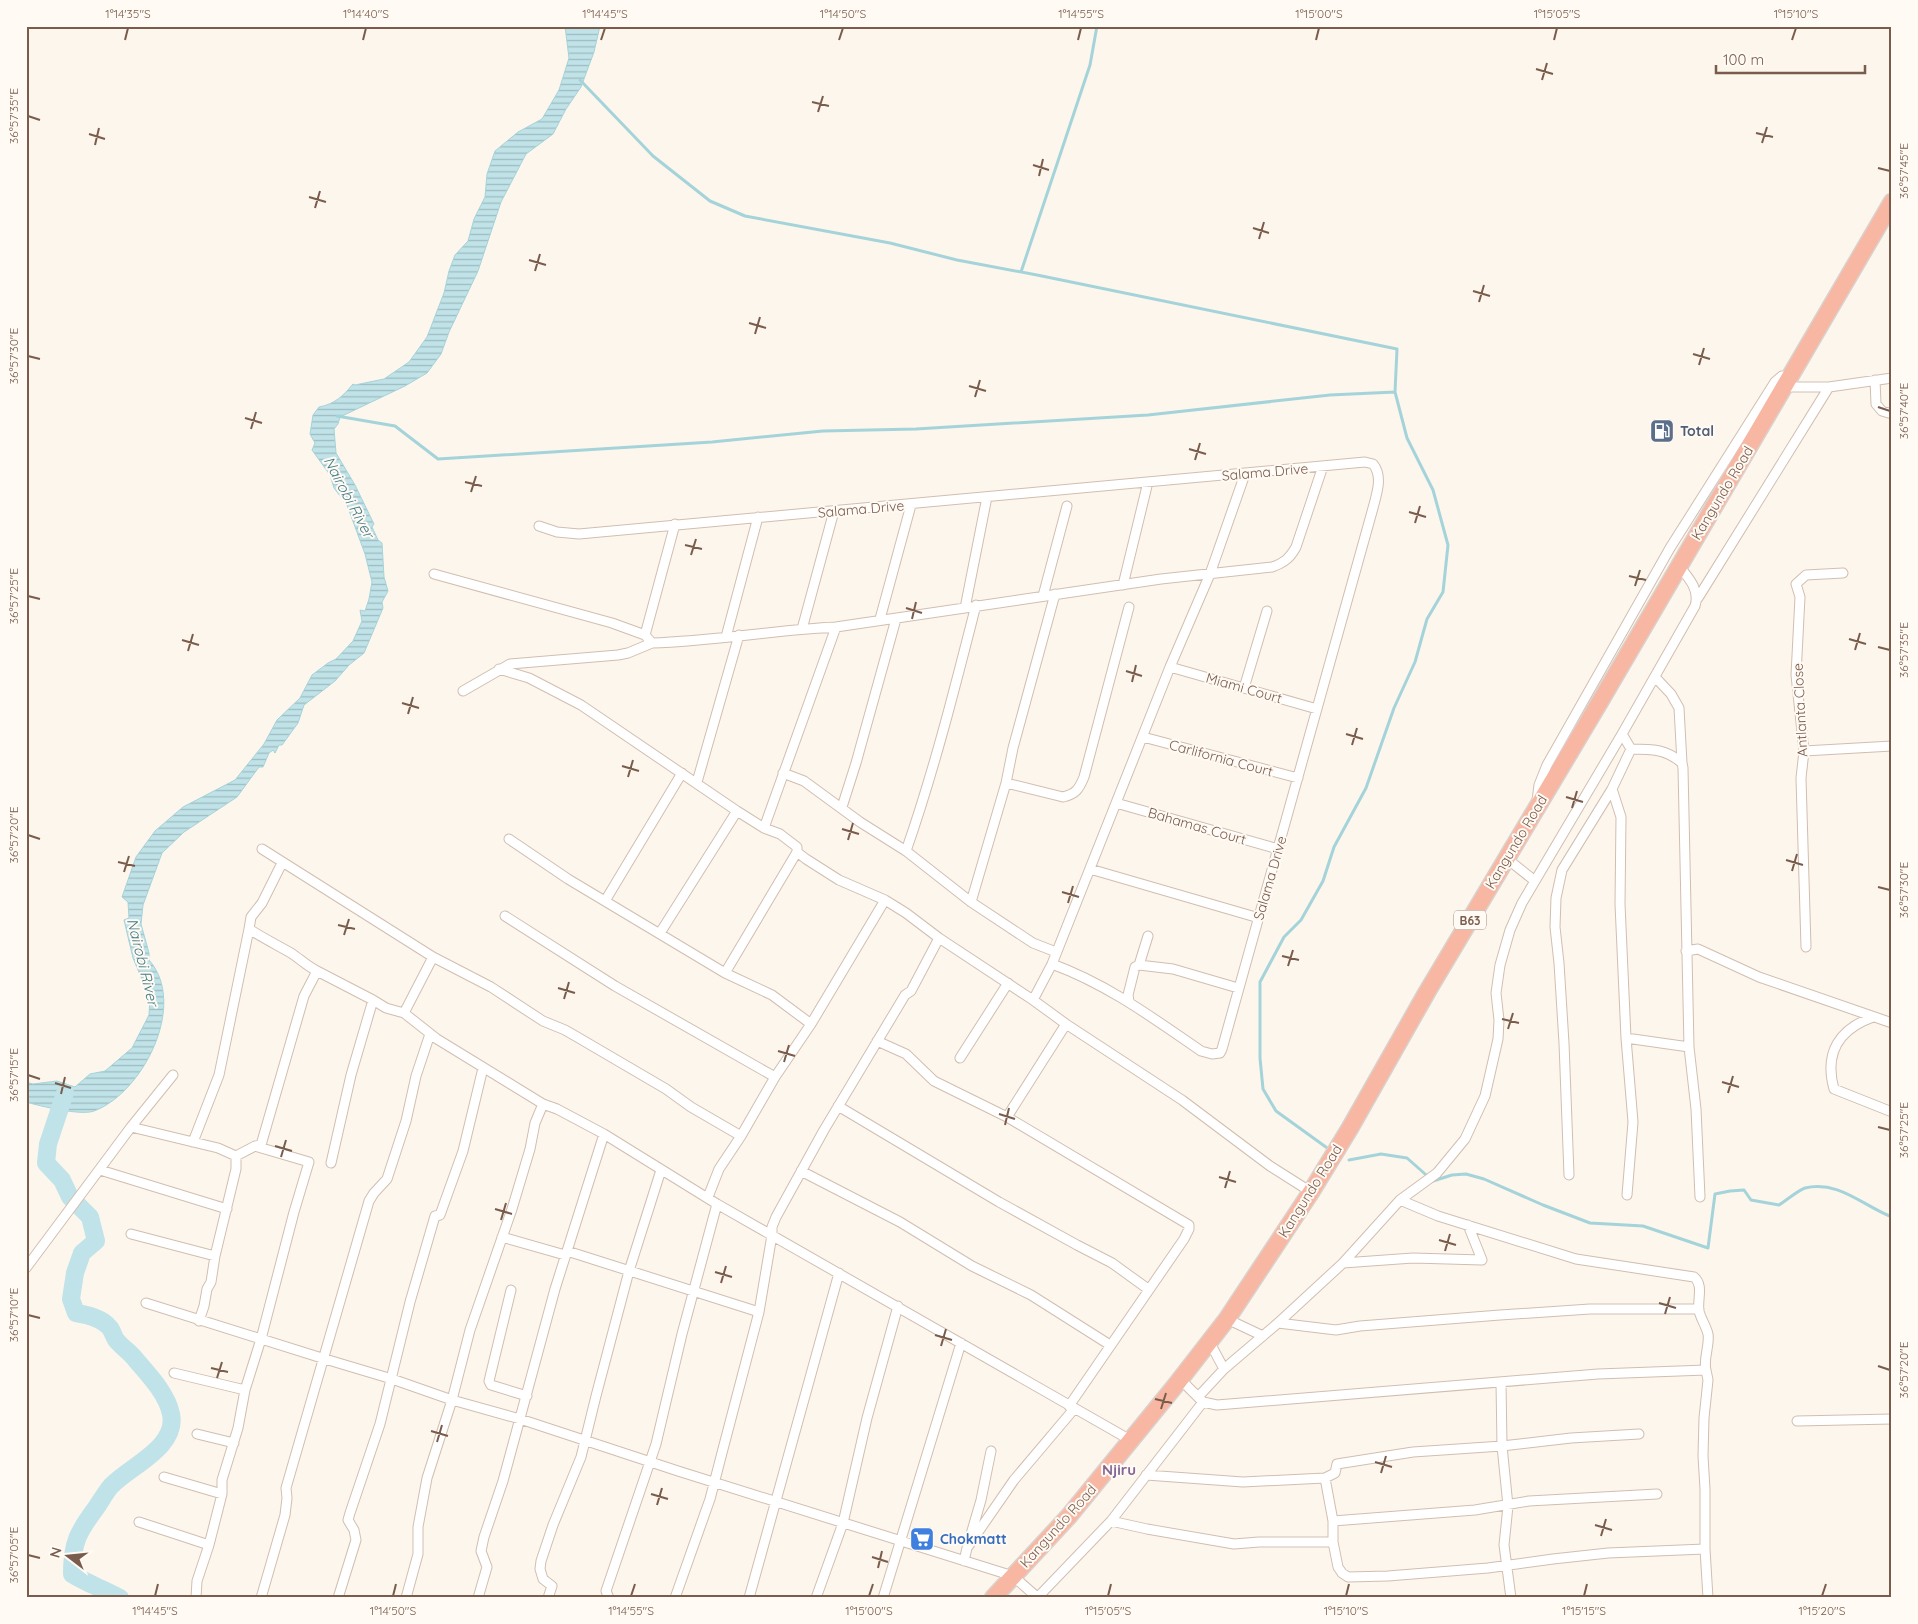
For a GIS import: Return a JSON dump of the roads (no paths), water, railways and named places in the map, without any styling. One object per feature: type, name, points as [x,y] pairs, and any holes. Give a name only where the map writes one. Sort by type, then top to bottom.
[{"type":"highway","name":"Kangundo Road","points":[[993,1598],[1069,1516],[1132,1441],[1227,1319],[1311,1192],[1892,202]]},
{"type":"street","points":[[1536,808],[1538,785],[1547,765],[1670,548],[1775,382],[1782,376],[1788,381],[1829,386],[1892,378]]},
{"type":"street","points":[[1875,380],[1876,404],[1882,411],[1892,414]]},
{"type":"street","points":[[146,1303],[199,1321],[392,1379],[452,1400],[520,1419],[1013,1576],[1038,1597],[1111,1521],[1224,1369],[1278,1323],[1343,1263],[1400,1200],[1437,1173],[1465,1139],[1485,1096],[1498,1039],[1499,1020],[1496,992],[1500,965],[1510,930],[1522,903],[1655,677],[1698,598],[1829,386]]},
{"type":"street","name":"Salama Drive","points":[[538,526],[569,534],[911,505],[1365,462],[1373,464],[1378,470],[1378,485],[1220,1053],[1212,1054],[1201,1051],[1128,1001]]},
{"type":"street","points":[[434,574],[612,623],[649,639],[680,642],[836,627],[1055,594],[1272,567],[1290,557],[1296,547],[1323,466]]},
{"type":"street","points":[[1033,1000],[1052,964],[1170,667],[1210,574],[1245,474]]},
{"type":"street","points":[[1123,585],[1148,482]]},
{"type":"street","points":[[965,608],[987,497]]},
{"type":"street","points":[[880,619],[911,505]]},
{"type":"street","points":[[1043,596],[1067,506]]},
{"type":"street","points":[[802,629],[834,511]]},
{"type":"street","points":[[726,637],[758,517]]},
{"type":"street","points":[[463,691],[510,664],[623,654],[639,649],[649,639],[675,524]]},
{"type":"street","points":[[1679,566],[1693,583],[1698,598]]},
{"type":"street","name":"Antlanta Close","points":[[1806,947],[1801,778],[1804,751],[1796,675],[1800,597],[1796,584],[1806,575],[1843,573]]},
{"type":"street","points":[[971,902],[1006,783],[1013,748],[1055,594]]},
{"type":"street","points":[[906,850],[955,686],[976,605]]},
{"type":"street","points":[[1006,783],[1063,797],[1072,795],[1079,789],[1129,607]]},
{"type":"street","points":[[1244,688],[1267,610]]},
{"type":"street","points":[[842,807],[896,618]]},
{"type":"street","points":[[764,828],[836,627]]},
{"type":"street","points":[[697,782],[739,635]]},
{"type":"street","name":"Miami Court","points":[[1170,667],[1317,709]]},
{"type":"street","points":[[500,669],[529,678],[581,705],[697,782],[737,811],[764,828],[780,834],[797,847],[798,852],[806,859],[840,880],[885,900],[913,918],[939,938],[1066,1024],[1182,1100],[1270,1166],[1311,1192]]},
{"type":"street","points":[[1655,677],[1671,694],[1679,708],[1689,1047],[1696,1108],[1700,1197]]},
{"type":"street","points":[[1622,734],[1631,749]]},
{"type":"street","name":"Carlifornia Court","points":[[1143,737],[1298,778]]},
{"type":"street","points":[[1804,751],[1892,746]]},
{"type":"street","points":[[1631,749],[1655,749],[1666,752],[1682,763]]},
{"type":"street","points":[[1569,1175],[1563,1026],[1555,927],[1556,898],[1562,870],[1612,789],[1631,749]]},
{"type":"street","points":[[605,901],[682,773]]},
{"type":"street","points":[[783,773],[804,781],[860,822],[906,850],[971,902],[1033,943],[1056,952]]},
{"type":"street","points":[[1612,789],[1621,817],[1620,904],[1626,1038],[1633,1122],[1627,1195]]},
{"type":"street","name":"Bahamas Court","points":[[1116,803],[1278,849]]},
{"type":"street","points":[[660,933],[737,811]]},
{"type":"street","points":[[509,839],[568,879],[725,973],[772,995],[811,1024]]},
{"type":"street","points":[[262,849],[433,957],[491,987],[542,1021],[565,1030],[666,1089],[691,1107],[741,1136]]},
{"type":"street","points":[[725,973],[798,852]]},
{"type":"street","points":[[1506,858],[1535,881]]},
{"type":"street","points":[[193,1142],[219,1075],[251,917],[262,903],[282,863]]},
{"type":"street","points":[[1090,870],[1259,918]]},
{"type":"street","points":[[708,1198],[719,1169],[741,1136],[775,1077],[811,1024],[885,900]]},
{"type":"street","points":[[505,916],[614,986],[775,1077]]},
{"type":"street","points":[[249,929],[288,951],[304,962],[306,966],[386,1008],[404,1013],[430,1034],[543,1104],[557,1109],[604,1134],[717,1204],[898,1306],[1071,1408],[1132,1441]]},
{"type":"street","points":[[1052,964],[1086,978],[1128,1001],[1135,967],[1139,965],[1148,936]]},
{"type":"street","points":[[675,1598],[714,1482],[758,1312],[772,1227],[776,1217],[838,1106],[905,995],[911,991],[939,938]]},
{"type":"street","points":[[1686,951],[1698,949],[1759,977],[1892,1023]]},
{"type":"street","points":[[404,1013],[433,957]]},
{"type":"street","points":[[1139,965],[1173,969],[1238,988]]},
{"type":"street","points":[[236,1156],[255,1146],[261,1145],[304,996],[317,971]]},
{"type":"street","points":[[960,1058],[1008,983]]},
{"type":"street","points":[[331,1163],[351,1075],[373,1000]]},
{"type":"street","points":[[1873,1017],[1860,1022],[1844,1033],[1832,1056],[1830,1076],[1834,1089],[1892,1112]]},
{"type":"street","points":[[1007,1117],[1066,1024]]},
{"type":"street","points":[[261,1598],[285,1515],[286,1488],[369,1201],[387,1179],[406,1121],[416,1076],[430,1034]]},
{"type":"street","points":[[1626,1038],[1689,1047]]},
{"type":"street","points":[[877,1041],[906,1054],[934,1081],[1007,1117],[1189,1225],[1189,1230],[1184,1239],[1110,1345],[1071,1408],[1014,1480],[967,1548]]},
{"type":"street","points":[[338,1598],[356,1540],[354,1530],[348,1520],[380,1424],[410,1302],[435,1216],[440,1215],[463,1151],[483,1068]]},
{"type":"street","points":[[26,1268],[173,1075]]},
{"type":"street","points":[[406,1598],[418,1554],[418,1527],[427,1478],[452,1400],[470,1330],[502,1237],[530,1149],[535,1123],[543,1104]]},
{"type":"street","points":[[838,1106],[999,1202],[1112,1262],[1148,1289]]},
{"type":"street","points":[[131,1128],[218,1148],[236,1156]]},
{"type":"street","points":[[478,1598],[487,1567],[482,1554],[482,1546],[503,1481],[566,1253],[604,1134]]},
{"type":"street","points":[[196,1598],[197,1581],[222,1494],[222,1480],[238,1428],[245,1390],[261,1339],[309,1162],[255,1146]]},
{"type":"street","points":[[199,1321],[204,1306],[206,1289],[211,1282],[214,1256],[236,1169],[236,1156]]},
{"type":"street","points":[[100,1170],[226,1209]]},
{"type":"street","points":[[548,1598],[552,1586],[543,1579],[540,1569],[541,1560],[552,1525],[581,1456],[629,1270],[661,1170]]},
{"type":"street","points":[[801,1171],[900,1222],[972,1266],[1031,1295],[1110,1345]]},
{"type":"street","points":[[1400,1200],[1468,1226],[1576,1259],[1694,1277],[1698,1280],[1699,1310],[1708,1335],[1704,1363],[1708,1380],[1703,1456],[1708,1598]]},
{"type":"street","points":[[609,1598],[606,1591],[651,1462],[682,1334],[717,1204]]},
{"type":"street","points":[[1343,1263],[1413,1258],[1482,1260],[1468,1226]]},
{"type":"street","points":[[131,1234],[214,1256]]},
{"type":"street","points":[[502,1237],[629,1270],[758,1312]]},
{"type":"street","points":[[750,1598],[839,1273]]},
{"type":"street","points":[[511,1290],[488,1381],[491,1385],[527,1396]]},
{"type":"street","points":[[816,1598],[843,1523],[867,1418],[898,1306]]},
{"type":"street","points":[[1278,1323],[1336,1330],[1360,1326],[1590,1309],[1699,1310]]},
{"type":"street","points":[[1227,1319],[1262,1336]]},
{"type":"street","points":[[1209,1341],[1224,1369]]},
{"type":"street","points":[[883,1598],[961,1343]]},
{"type":"street","points":[[1180,1379],[1200,1400],[1217,1405],[1598,1374],[1706,1370]]},
{"type":"street","points":[[174,1373],[245,1390]]},
{"type":"street","points":[[1501,1382],[1502,1446],[1508,1506],[1504,1545],[1512,1598]]},
{"type":"street","points":[[1797,1421],[1892,1419]]},
{"type":"street","points":[[197,1434],[234,1443]]},
{"type":"street","points":[[1146,1474],[1243,1482],[1325,1478],[1335,1473],[1337,1464],[1413,1452],[1639,1434]]},
{"type":"street","points":[[964,1561],[981,1500],[991,1452]]},
{"type":"street","points":[[164,1477],[222,1494]]},
{"type":"street","points":[[1325,1478],[1333,1521],[1333,1542],[1338,1567],[1348,1577],[1388,1576],[1507,1566],[1553,1559],[1608,1554],[1705,1549]]},
{"type":"street","points":[[1333,1521],[1508,1506],[1514,1503],[1529,1501],[1657,1494]]},
{"type":"street","points":[[1111,1521],[1234,1544],[1333,1542]]},
{"type":"street","points":[[138,1522],[209,1544]]},
{"type":"water","name":"Nairobi River","points":[[565,26],[600,26],[594,52],[581,87],[566,109],[553,134],[526,154],[501,202],[478,271],[449,332],[441,354],[427,373],[405,386],[340,417],[334,429],[336,453],[355,485],[374,524],[372,527],[378,540],[382,543],[384,577],[388,591],[382,602],[383,608],[364,653],[349,665],[335,681],[304,705],[298,723],[282,745],[279,745],[275,753],[273,750],[269,753],[263,767],[259,767],[237,797],[184,832],[162,853],[143,905],[141,924],[149,953],[149,960],[160,978],[164,1000],[162,1022],[155,1045],[143,1067],[129,1086],[112,1101],[94,1111],[88,1112],[50,1108],[26,1102],[26,1082],[33,1084],[57,1081],[75,1087],[90,1074],[105,1071],[132,1048],[149,1015],[150,998],[133,958],[124,920],[129,918],[128,902],[122,897],[136,857],[155,831],[183,807],[235,780],[264,744],[277,720],[300,698],[312,675],[336,659],[353,641],[362,621],[360,610],[365,611],[372,582],[365,554],[347,505],[334,488],[330,475],[312,450],[315,443],[310,434],[313,415],[319,407],[330,404],[338,399],[353,384],[384,379],[409,362],[427,337],[444,293],[455,255],[468,241],[474,219],[485,197],[487,174],[495,151],[518,132],[542,119],[559,90],[569,58]]},
{"type":"waterway","points":[[1021,272],[1090,65],[1097,26]]},
{"type":"waterway","points":[[580,80],[653,156],[710,201],[745,216],[890,243],[957,260],[1397,349],[1395,392],[1407,438],[1433,490],[1448,545],[1443,592],[1427,619],[1415,662],[1394,708],[1366,788],[1334,847],[1323,881],[1301,920],[1284,937],[1260,982],[1260,1058],[1263,1089],[1276,1111],[1330,1150]]},
{"type":"waterway","points":[[337,416],[395,426],[438,459],[712,442],[823,431],[916,429],[1148,415],[1330,395],[1395,392]]},
{"type":"waterway","points":[[65,1093],[48,1144],[46,1163],[62,1180],[70,1197],[90,1217],[96,1241],[82,1253],[75,1273],[71,1299],[76,1313],[99,1319],[110,1328],[116,1340],[134,1357],[157,1385],[166,1399],[171,1414],[171,1426],[160,1446],[111,1486],[77,1538],[73,1554],[72,1574],[120,1598]]},
{"type":"waterway","points":[[1349,1160],[1381,1154],[1407,1158],[1433,1181],[1452,1175],[1466,1174],[1484,1179],[1590,1223],[1643,1226],[1708,1248],[1715,1194],[1730,1191],[1744,1190],[1751,1200],[1779,1205],[1795,1193],[1805,1188],[1817,1186],[1850,1195],[1892,1217]]},
{"type":"place","name":"Total","points":[[1662,431]]},
{"type":"place","name":"Chokmatt","points":[[922,1539]]},
{"type":"district","name":"Njiru","points":[[1119,1469]]}]
